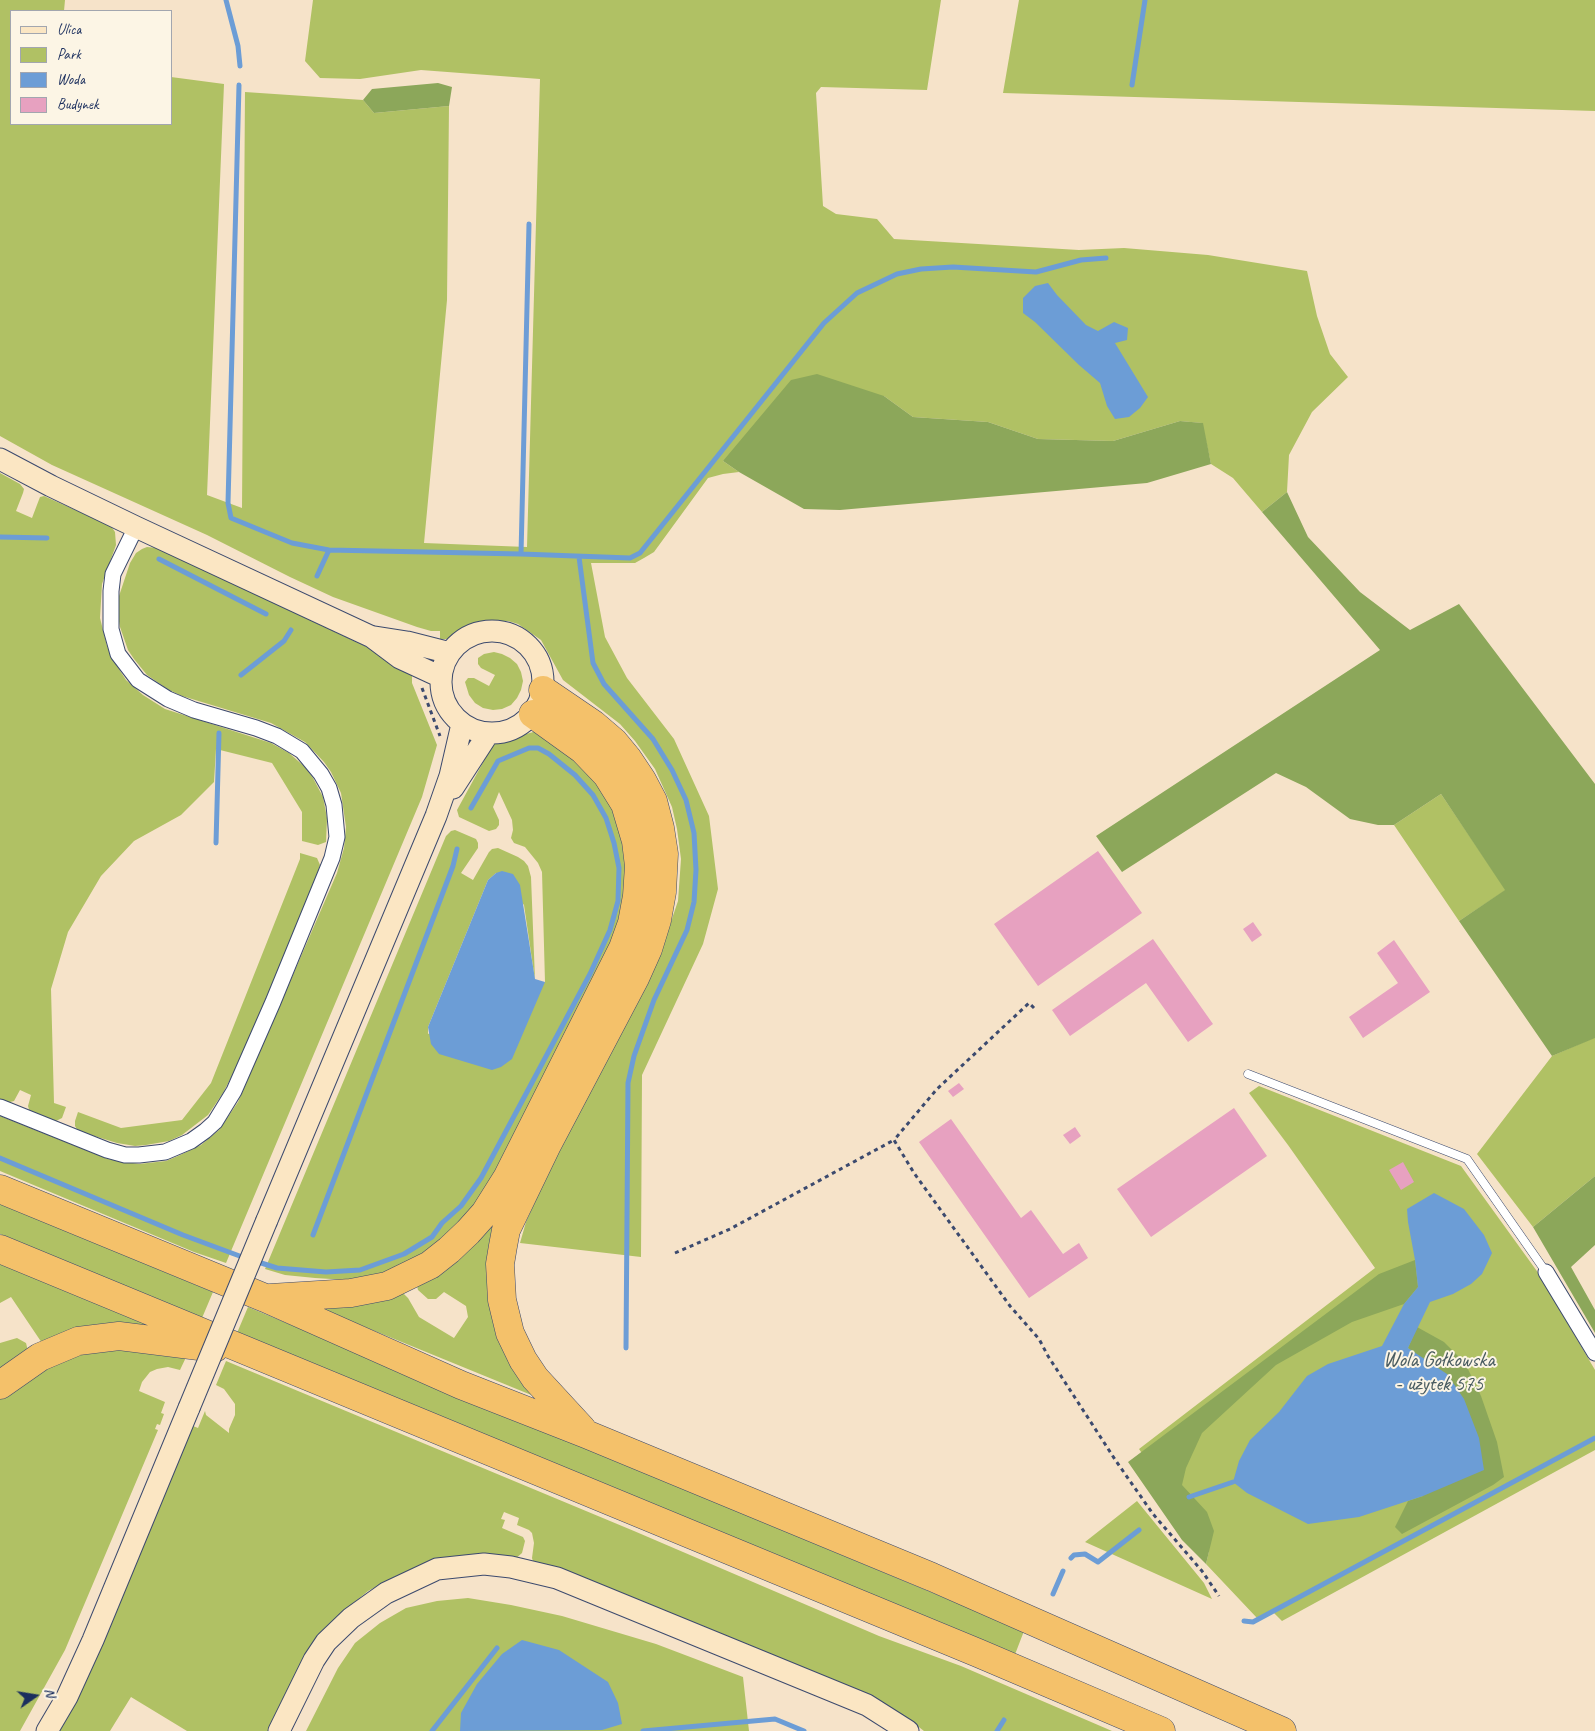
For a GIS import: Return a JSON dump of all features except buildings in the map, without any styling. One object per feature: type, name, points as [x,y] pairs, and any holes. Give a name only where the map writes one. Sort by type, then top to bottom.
[{"type":"highway","points":[[265,1298],[351,1294],[387,1286],[430,1265],[468,1232],[484,1213],[507,1178],[623,948],[632,923],[637,896],[639,866],[636,841],[627,811],[607,775],[538,702]]},
{"type":"highway","points":[[538,702],[593,724],[614,742],[642,780],[653,801],[664,854],[662,892],[657,920],[648,948],[635,978],[547,1145],[506,1230],[500,1264],[502,1300],[510,1333],[535,1378],[586,1434]]},
{"type":"highway","points":[[0,1189],[265,1298],[461,1385],[586,1434],[932,1577],[1282,1731]]},
{"type":"highway","points":[[0,1249],[1161,1731]]},
{"type":"highway","points":[[0,1385],[40,1357],[61,1347],[86,1340],[118,1336],[250,1352]]},
{"type":"street","points":[[0,459],[50,486],[372,637],[431,681],[441,688],[450,713],[462,724],[479,732],[496,734],[513,730],[528,720],[538,702],[543,673],[537,657],[525,642],[508,633],[490,631],[471,635],[463,640],[450,653],[431,681]]},
{"type":"street","points":[[0,1107],[107,1150],[125,1155],[146,1155],[165,1152],[191,1141],[205,1131],[215,1122],[234,1091],[302,934],[332,858],[337,837],[334,805],[329,788],[321,774],[302,751],[277,736],[194,710],[168,699],[138,680],[118,654],[111,629],[110,591],[113,574],[136,527]]},
{"type":"street","points":[[372,637],[406,642],[450,653]]},
{"type":"street","points":[[47,1731],[67,1697],[93,1640],[436,816],[450,776],[462,724]]},
{"type":"street","points":[[436,816],[488,734]]},
{"type":"street","points":[[1546,1272],[1595,1353]]},
{"type":"street","points":[[279,1731],[314,1660],[326,1642],[351,1618],[386,1593],[437,1569],[484,1564],[511,1567],[557,1578],[867,1705],[908,1731]]},
{"type":"lane","points":[[1248,1074],[1467,1159],[1546,1272]]},
{"type":"path","points":[[431,681],[422,690],[441,740]]},
{"type":"path","points":[[675,1253],[730,1228],[894,1140],[944,1082],[1029,1003],[1034,1008]]},
{"type":"path","points":[[894,1140],[914,1173],[1004,1298],[1039,1339],[1048,1356],[1153,1514],[1202,1571],[1219,1596]]},
{"type":"green space","points":[[0,0],[65,0],[64,10],[10,10],[10,125],[172,125],[172,77],[224,84],[207,495],[242,508],[245,92],[363,100],[374,113],[449,106],[447,300],[424,543],[527,547],[540,79],[421,70],[360,79],[320,78],[305,61],[313,0],[941,0],[927,90],[821,87],[816,93],[823,206],[836,214],[877,219],[894,239],[1079,250],[1124,248],[1208,255],[1307,271],[1317,316],[1330,354],[1348,377],[1312,412],[1289,455],[1287,492],[1262,512],[1233,478],[1211,464],[1202,423],[1180,421],[1113,441],[1038,439],[988,422],[913,417],[884,396],[723,461],[739,472],[708,478],[654,552],[635,563],[591,563],[605,637],[627,678],[674,739],[709,816],[718,889],[703,944],[642,1075],[641,1257],[520,1243],[526,1222],[550,1168],[640,998],[660,954],[678,901],[681,859],[672,807],[655,769],[635,741],[620,724],[563,680],[541,640],[518,624],[508,621],[495,621],[472,626],[453,639],[440,639],[440,631],[431,631],[417,627],[333,597],[207,535],[52,465],[0,436]]},
{"type":"green space","points":[[1019,0],[1595,0],[1595,111],[1003,93]]},
{"type":"green space","points":[[438,83],[452,87],[449,106],[374,113],[363,100],[372,89]]},
{"type":"green space","points":[[817,374],[884,396],[913,417],[988,422],[1038,439],[1113,441],[1180,421],[1203,423],[1211,464],[1147,483],[840,510],[804,509],[723,461],[791,380]]},
{"type":"green space","points":[[0,473],[20,484],[24,489],[16,511],[32,518],[40,497],[44,496],[111,526],[115,532],[116,545],[102,584],[100,618],[112,658],[126,680],[143,695],[165,709],[271,743],[289,753],[305,767],[313,778],[323,797],[327,818],[326,842],[318,845],[302,841],[302,812],[272,763],[216,749],[214,782],[181,815],[134,841],[101,876],[68,932],[51,989],[54,1103],[66,1107],[62,1118],[54,1122],[30,1113],[28,1106],[31,1095],[20,1090],[14,1101],[6,1103],[0,1101]]},
{"type":"green space","points":[[1287,492],[1308,537],[1360,592],[1410,630],[1459,604],[1595,784],[1595,1038],[1552,1056],[1459,921],[1505,890],[1441,794],[1394,825],[1378,825],[1350,819],[1306,787],[1276,773],[1122,872],[1096,836],[1380,650],[1262,512]]},
{"type":"green space","points":[[147,547],[158,548],[392,659],[412,671],[412,683],[437,745],[422,797],[226,1263],[194,1252],[0,1171],[0,1116],[108,1159],[139,1164],[166,1161],[178,1156],[201,1145],[219,1130],[238,1102],[337,873],[344,848],[346,827],[341,793],[324,762],[305,742],[271,723],[182,696],[169,690],[147,675],[128,650],[118,616],[119,596],[130,563],[136,553]]},
{"type":"green space","points":[[494,652],[510,658],[517,664],[523,681],[517,698],[511,705],[493,710],[483,708],[475,703],[469,695],[465,682],[468,678],[474,678],[489,686],[495,675],[481,668],[478,664],[478,658],[484,654]]},
{"type":"green space","points":[[537,731],[602,780],[632,862],[617,942],[478,1208],[432,1249],[402,1266],[377,1276],[347,1280],[315,1278],[285,1275],[265,1269],[446,836],[451,831],[455,830],[476,839],[478,843],[478,848],[461,873],[473,880],[492,849],[498,848],[518,857],[528,866],[531,877],[535,980],[524,905],[496,873],[488,880],[428,1027],[428,1034],[545,982],[542,872],[538,863],[525,847],[514,843],[511,838],[513,830],[512,820],[499,792],[493,807],[499,820],[499,825],[496,829],[489,831],[459,817],[457,810],[492,746],[497,742]]},
{"type":"green space","points":[[1441,794],[1506,890],[1459,921],[1394,825]]},
{"type":"green space","points":[[300,853],[317,858],[320,865],[311,895],[241,1058],[223,1093],[208,1115],[182,1135],[169,1141],[146,1145],[135,1146],[117,1143],[78,1131],[75,1121],[78,1112],[121,1128],[182,1120],[211,1083],[300,859]]},
{"type":"green space","points":[[1595,1038],[1595,1176],[1533,1227],[1477,1154],[1552,1056]]},
{"type":"green space","name":"Wola Gołkowska - użytek 575","points":[[1259,1086],[1461,1166],[1539,1274],[1595,1370],[1595,1450],[1282,1621],[1271,1610],[1257,1618],[1206,1564],[1209,1551],[1139,1449],[1375,1268],[1249,1093]]},
{"type":"green space","points":[[1595,1176],[1595,1245],[1571,1267],[1595,1310],[1595,1333],[1533,1227]]},
{"type":"green space","points":[[0,1203],[213,1292],[202,1318],[0,1234]]},
{"type":"green space","points":[[495,1219],[493,1263],[546,1401],[321,1309],[345,1307],[402,1292],[408,1298],[419,1317],[454,1338],[468,1317],[466,1306],[444,1292],[436,1299],[428,1299],[418,1290],[417,1286]]},
{"type":"green space","points":[[1415,1260],[1418,1287],[1404,1304],[1352,1322],[1276,1365],[1202,1433],[1186,1468],[1182,1485],[1207,1512],[1214,1531],[1206,1564],[1182,1540],[1128,1462],[1379,1274]]},
{"type":"green space","points":[[0,1262],[149,1325],[149,1327],[42,1343],[11,1297],[0,1303]]},
{"type":"green space","points":[[248,1307],[1024,1631],[1014,1657],[237,1333]]},
{"type":"green space","points":[[1417,1327],[1444,1342],[1465,1363],[1481,1396],[1497,1442],[1504,1477],[1493,1485],[1402,1534],[1395,1527],[1408,1501],[1423,1496],[1423,1359],[1408,1348]]},
{"type":"green space","points":[[17,1338],[26,1343],[28,1351],[0,1375],[0,1343]]},
{"type":"green space","points":[[95,1346],[189,1351],[180,1370],[168,1367],[157,1369],[150,1372],[142,1382],[139,1391],[165,1402],[161,1413],[164,1414],[160,1425],[157,1424],[155,1429],[158,1430],[65,1650],[20,1731],[0,1731],[0,1399],[20,1381]]},
{"type":"green space","points":[[226,1361],[634,1531],[879,1636],[961,1666],[1112,1731],[924,1731],[911,1721],[534,1565],[532,1558],[534,1543],[532,1533],[517,1525],[519,1518],[504,1512],[501,1519],[505,1520],[502,1528],[523,1537],[525,1541],[522,1553],[514,1560],[435,1562],[396,1576],[368,1591],[339,1615],[269,1731],[187,1731],[131,1697],[110,1731],[59,1731],[145,1541],[193,1426],[198,1428],[205,1411],[206,1415],[229,1433],[235,1415],[235,1404],[224,1389],[216,1385]]},
{"type":"green space","points":[[1137,1501],[1204,1583],[1212,1599],[1085,1542]]},
{"type":"green space","points":[[468,1598],[562,1616],[656,1644],[743,1677],[749,1731],[306,1731],[338,1668],[355,1643],[380,1623],[406,1608],[437,1601]]},
{"type":"water","points":[[1048,283],[1086,325],[1098,331],[1114,322],[1128,328],[1127,340],[1115,343],[1148,397],[1140,408],[1129,417],[1115,419],[1107,406],[1100,383],[1023,313],[1023,298],[1035,286]]},
{"type":"water","points":[[502,871],[513,874],[520,885],[535,979],[545,982],[512,1059],[501,1067],[492,1070],[439,1054],[431,1044],[428,1027],[488,880],[496,873]]},
{"type":"water","points":[[1434,1193],[1464,1209],[1484,1235],[1492,1253],[1482,1274],[1471,1284],[1453,1294],[1430,1302],[1408,1348],[1447,1374],[1464,1399],[1479,1438],[1484,1470],[1423,1496],[1359,1517],[1308,1524],[1247,1493],[1233,1482],[1239,1461],[1250,1440],[1279,1412],[1307,1376],[1328,1364],[1382,1346],[1404,1304],[1418,1287],[1407,1209]]},
{"type":"water","points":[[522,1640],[559,1650],[608,1682],[618,1703],[622,1724],[602,1730],[460,1731],[461,1713],[477,1684],[502,1654]]},
{"type":"waterway","points":[[226,0],[238,46],[240,66]]},
{"type":"waterway","points":[[1132,85],[1145,0]]},
{"type":"waterway","points":[[239,85],[228,503],[231,518],[292,543],[329,550],[630,558],[640,553],[824,323],[857,293],[897,274],[921,269],[953,267],[1036,272],[1081,260],[1106,258]]},
{"type":"waterway","points":[[521,554],[529,224]]},
{"type":"waterway","points":[[0,537],[47,538]]},
{"type":"waterway","points":[[317,576],[329,550]]},
{"type":"waterway","points":[[579,557],[593,663],[604,684],[653,739],[672,770],[686,800],[694,833],[696,870],[694,902],[687,930],[654,1000],[634,1056],[628,1083],[626,1348]]},
{"type":"waterway","points":[[159,559],[266,614]]},
{"type":"waterway","points":[[241,675],[284,641],[291,630]]},
{"type":"waterway","points":[[216,843],[219,733]]},
{"type":"waterway","points":[[255,1261],[277,1268],[326,1272],[360,1270],[404,1254],[432,1237],[442,1223],[461,1206],[481,1178],[590,974],[610,930],[618,901],[619,868],[606,818],[593,795],[575,775],[549,754],[538,748],[529,748],[498,761],[471,808]]},
{"type":"waterway","points":[[313,1235],[453,866],[457,849]]},
{"type":"waterway","points":[[0,1158],[183,1235],[245,1258]]},
{"type":"waterway","points":[[1244,1621],[1253,1622],[1595,1438]]},
{"type":"waterway","points":[[1189,1497],[1233,1482]]},
{"type":"waterway","points":[[1071,1558],[1074,1555],[1085,1554],[1098,1562],[1139,1530]]},
{"type":"waterway","points":[[1053,1594],[1063,1571]]},
{"type":"waterway","points":[[432,1731],[497,1648]]},
{"type":"waterway","points":[[643,1731],[775,1719],[804,1731]]},
{"type":"waterway","points":[[997,1731],[1004,1720]]}]
